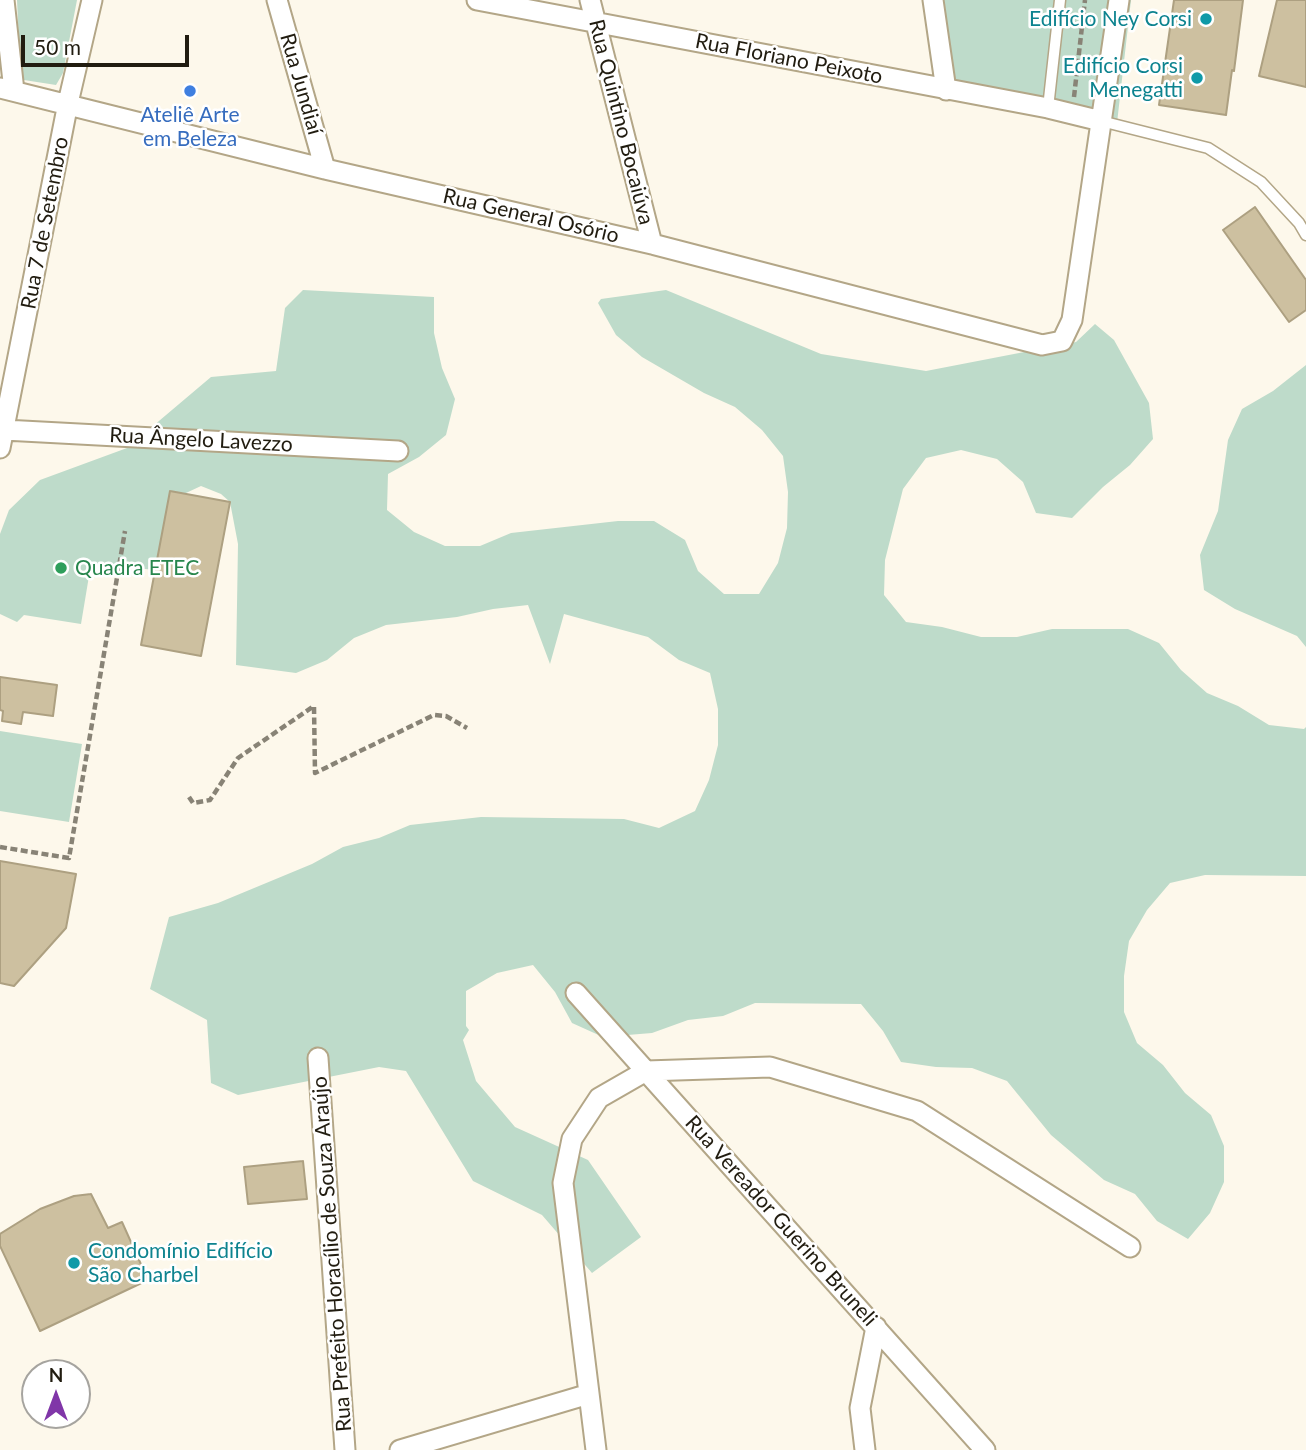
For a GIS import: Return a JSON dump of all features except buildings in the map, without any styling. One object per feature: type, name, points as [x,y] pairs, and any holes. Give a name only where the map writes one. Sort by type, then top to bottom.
[{"type":"street","points":[[4,0],[7,89]]},
{"type":"street","name":"Rua 7 de Setembro","points":[[2,439],[68,103],[92,0]]},
{"type":"street","name":"Rua Jundiaí","points":[[277,0],[325,169]]},
{"type":"street","name":"Rua Floriano Peixoto","points":[[477,0],[1048,108],[1101,121]]},
{"type":"street","name":"Rua Quintino Bocaiúva","points":[[590,0],[652,244]]},
{"type":"street","points":[[933,0],[946,90]]},
{"type":"street","points":[[1101,121],[1119,0]]},
{"type":"street","name":"Rua General Osório","points":[[7,89],[325,169],[652,244],[1042,345],[1062,341],[1072,320],[1101,121]]},
{"type":"street","name":"Rua Ângelo Lavezzo","points":[[2,439],[398,451]]},
{"type":"street","name":"Rua Vereador Guerino Bruneli","points":[[576,993],[985,1450]]},
{"type":"street","name":"Rua Prefeito Horacílio de Souza Araújo","points":[[318,1058],[345,1450]]},
{"type":"street","points":[[596,1450],[563,1183],[572,1139],[600,1098],[646,1071],[770,1067],[917,1111],[1130,1247]]},
{"type":"street","points":[[865,1450],[860,1408],[876,1327]]},
{"type":"street","points":[[400,1450],[589,1394]]},
{"type":"lane","points":[[1048,108],[1060,0]]},
{"type":"lane","points":[[1101,121],[1208,148],[1261,182],[1306,235]]},
{"type":"path","points":[[1071,115],[1085,0]]},
{"type":"path","points":[[0,847],[69,858],[125,531]]},
{"type":"path","points":[[189,797],[193,803],[210,800],[238,758],[314,706],[315,773],[435,715],[446,716],[467,728]]},
{"type":"green space","points":[[17,0],[77,0],[63,73],[56,85],[24,80],[20,68]]},
{"type":"green space","points":[[935,0],[1131,0],[1117,123],[948,89]]},
{"type":"green space","points":[[303,290],[434,297],[434,333],[442,368],[455,399],[446,435],[419,457],[388,474],[387,510],[414,532],[445,546],[480,546],[511,533],[618,521],[654,521],[685,540],[698,571],[724,594],[759,594],[778,563],[787,528],[788,492],[783,456],[762,430],[735,407],[704,393],[642,357],[616,335],[598,303],[601,299],[666,290],[821,354],[926,371],[1076,342],[1095,324],[1114,340],[1149,403],[1153,439],[1130,465],[1072,518],[1036,513],[1023,482],[997,459],[961,450],[926,458],[903,489],[885,560],[884,595],[906,622],[942,627],[981,637],[1017,637],[1052,629],[1128,629],[1159,643],[1181,670],[1207,693],[1238,706],[1269,725],[1304,729],[1306,727],[1306,876],[1205,875],[1170,883],[1147,910],[1129,941],[1124,976],[1124,1012],[1137,1043],[1163,1065],[1185,1093],[1211,1115],[1224,1146],[1224,1182],[1210,1213],[1188,1239],[1157,1221],[1135,1194],[1104,1180],[1051,1135],[1007,1081],[972,1068],[901,1062],[883,1031],[861,1004],[755,1003],[723,1016],[688,1020],[652,1033],[603,1037],[572,1023],[555,992],[533,965],[497,973],[466,991],[466,1026],[469,1030],[463,1040],[476,1081],[515,1127],[588,1160],[641,1237],[592,1273],[542,1215],[473,1181],[406,1071],[379,1067],[238,1095],[211,1083],[207,1020],[150,989],[169,917],[218,903],[312,864],[343,847],[379,838],[410,825],[481,817],[624,819],[659,828],[695,811],[709,780],[718,745],[718,709],[710,673],[679,660],[648,637],[564,614],[550,664],[528,605],[386,625],[354,638],[327,660],[296,673],[236,665],[238,544],[230,502],[221,494],[201,486],[186,493],[172,552],[156,570],[91,564],[81,624],[24,615],[17,622],[0,614],[0,534],[9,510],[40,480],[127,448],[211,377],[276,371],[285,308]]},
{"type":"green space","points":[[1306,365],[1306,647],[1297,636],[1235,609],[1204,590],[1200,555],[1218,511],[1228,440],[1242,409],[1273,391]]},
{"type":"green space","points":[[0,731],[82,744],[69,822],[0,811]]},
{"type":"place","name":"Edifício Ney Corsi","points":[[1206,19]]},
{"type":"place","name":"Edifício Corsi Menegatti","points":[[1197,78]]},
{"type":"place","name":"Ateliê Arte em Beleza","points":[[190,91]]},
{"type":"place","name":"Quadra ETEC","points":[[61,568]]},
{"type":"place","name":"Condomínio Edifício São Charbel","points":[[74,1263]]}]
